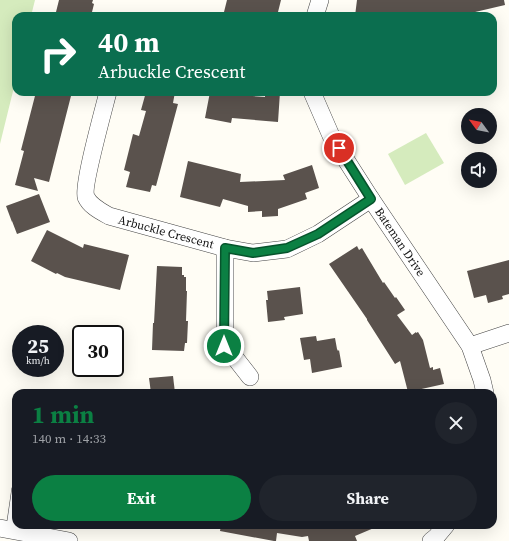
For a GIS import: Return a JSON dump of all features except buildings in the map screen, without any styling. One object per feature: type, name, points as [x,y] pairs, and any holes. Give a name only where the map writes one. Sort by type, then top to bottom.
[{"type":"street","points":[[316,12],[320,0]]},
{"type":"street","name":"Arbuckle Crescent","points":[[107,96],[87,176],[85,196],[92,206],[109,216],[225,248],[253,253],[287,248],[318,234],[371,199]]},
{"type":"street","name":"Bateman Drive","points":[[314,96],[332,138],[371,199],[470,346],[484,389]]},
{"type":"street","points":[[225,248],[224,346],[250,377]]},
{"type":"street","points":[[470,346],[509,333]]},
{"type":"street","points":[[5,529],[69,541]]},
{"type":"street","points":[[431,541],[443,529]]},
{"type":"lane","points":[[5,529],[12,504]]},
{"type":"green space","points":[[0,0],[35,0],[32,12],[12,12],[12,95],[0,144]]},
{"type":"green space","points":[[426,133],[444,163],[405,185],[388,154]]},
{"type":"route","points":[[224,346],[225,248],[253,253],[287,248],[318,234],[371,199],[339,148]]}]
